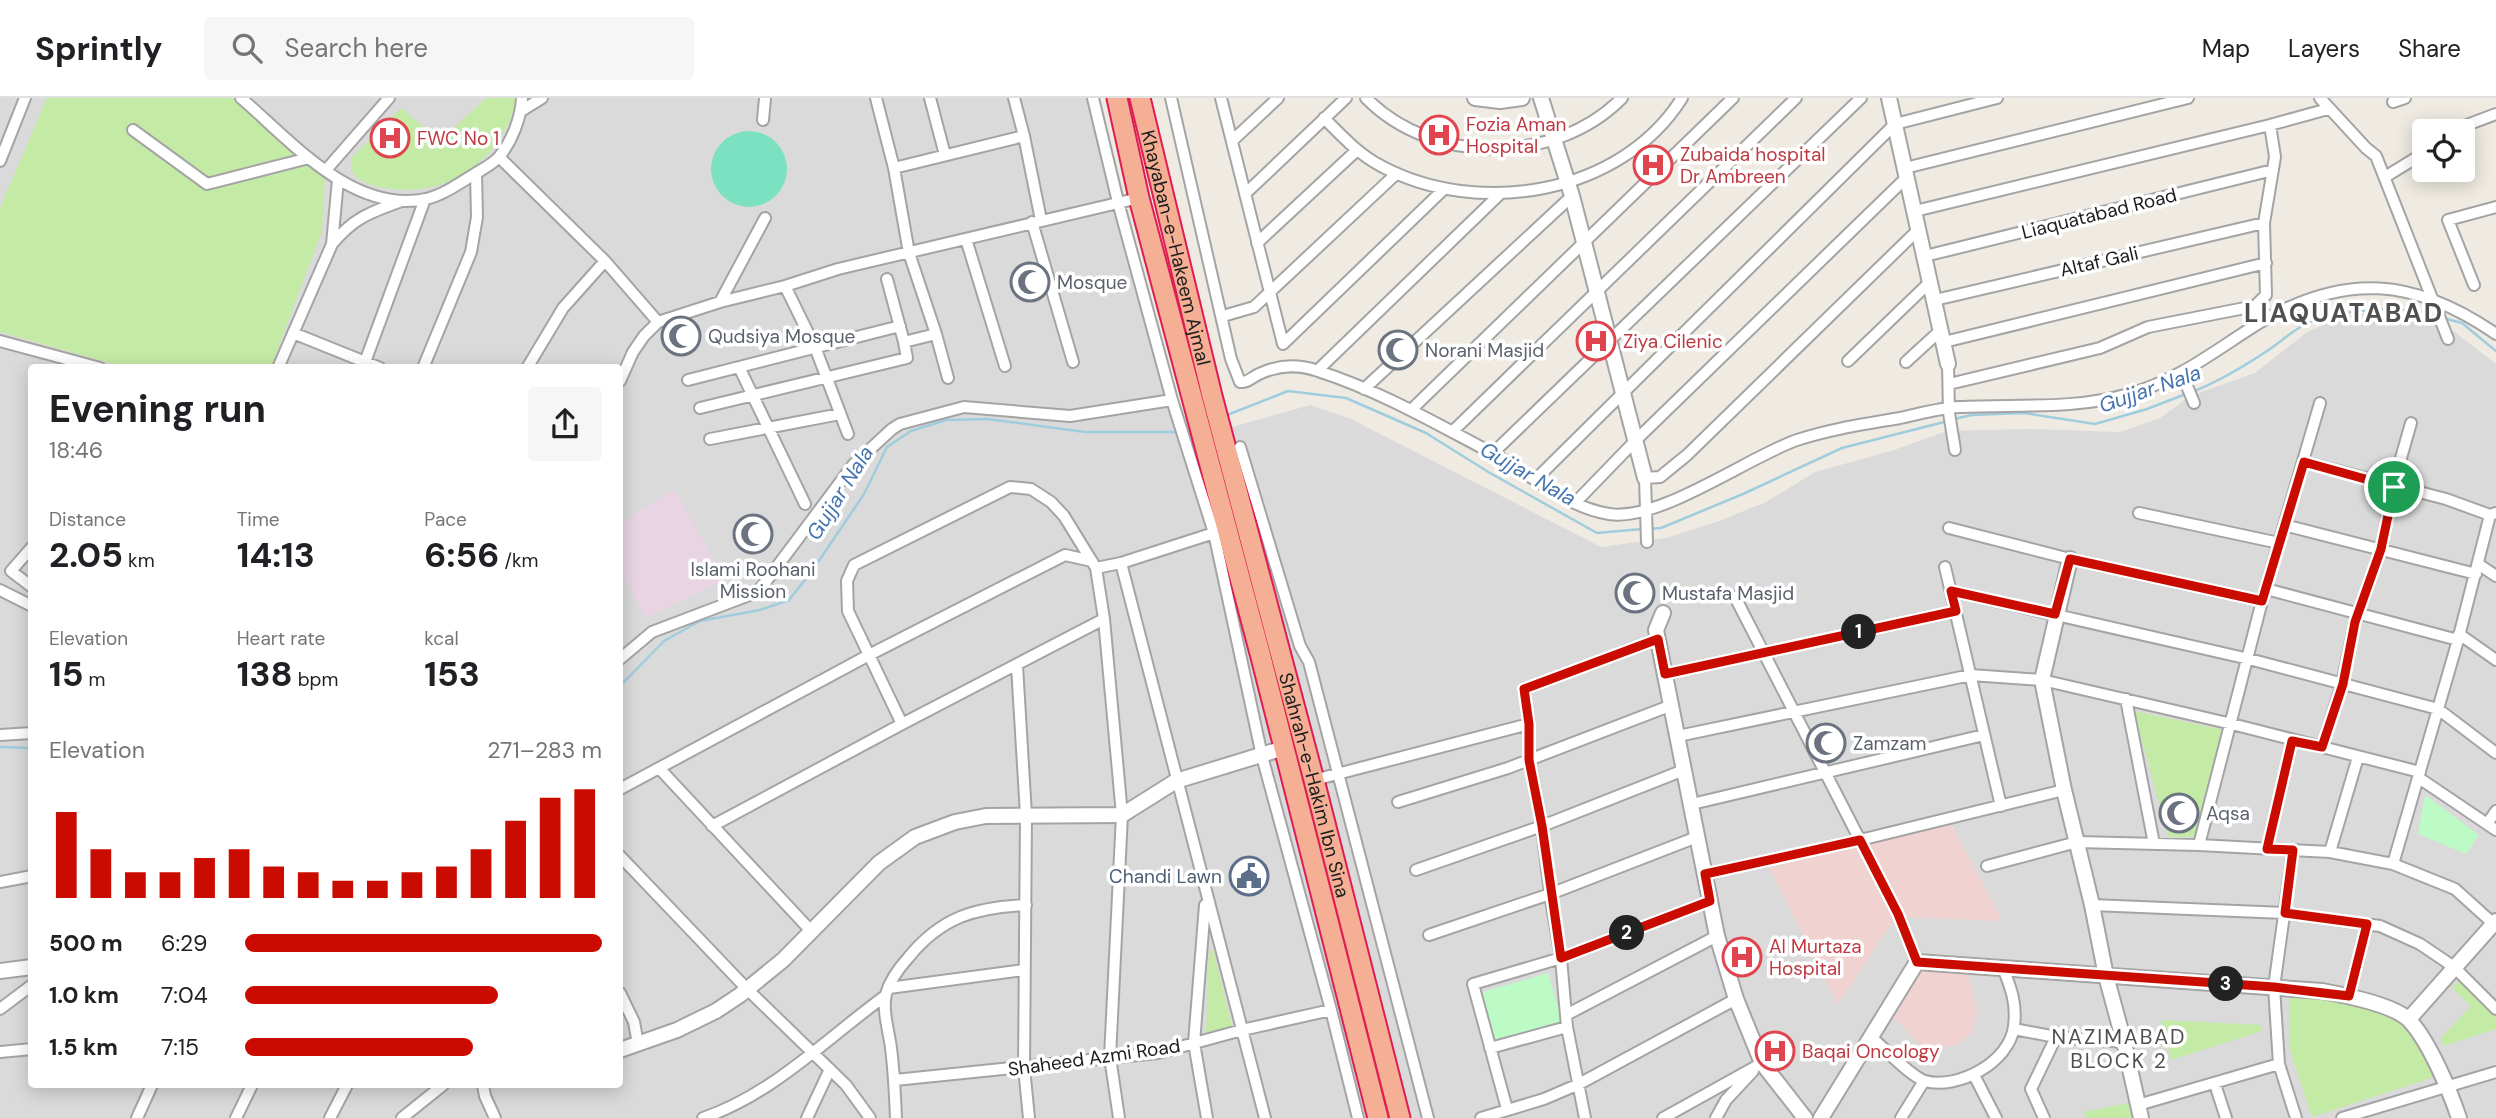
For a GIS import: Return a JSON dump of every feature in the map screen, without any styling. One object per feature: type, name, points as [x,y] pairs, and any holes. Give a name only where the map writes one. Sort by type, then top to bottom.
[{"type":"highway","name":"Khayaban-e-Hakeem Ajmal","points":[[1117,98],[1139,198],[1202,395]]},
{"type":"highway","name":"Khayaban-e-Hakeem Ajmal","points":[[1140,98],[1202,395]]},
{"type":"highway","points":[[1202,395],[1225,451]]},
{"type":"highway","name":"Shahrah-e-Hakim Ibn Sina","points":[[1225,451],[1284,748],[1378,1118]]},
{"type":"highway","name":"Shahrah-e-Hakim Ibn Sina","points":[[1225,451],[1314,780],[1400,1118]]},
{"type":"highway","points":[[1361,1054],[1371,1118]]},
{"type":"highway","points":[[1385,1054],[1406,1118]]},
{"type":"street","points":[[1,155],[25,98]]},
{"type":"street","points":[[241,98],[338,180],[387,200],[425,199],[446,192],[499,157],[514,131],[522,98]]},
{"type":"street","points":[[326,170],[388,98]]},
{"type":"street","points":[[521,111],[542,98]]},
{"type":"street","points":[[762,120],[765,98]]},
{"type":"street","points":[[876,98],[894,168],[909,253],[948,378]]},
{"type":"street","points":[[930,98],[945,155]]},
{"type":"street","points":[[1014,98],[1024,136],[1036,221],[1073,362]]},
{"type":"street","points":[[1093,98],[1118,202],[1172,400],[1214,533],[1262,756],[1358,1118]]},
{"type":"street","points":[[1171,98],[1231,359],[1240,382],[1245,383],[1261,373],[1284,365],[1318,370],[1412,409],[1493,453],[1575,503],[1611,515],[1646,514],[1727,475],[1757,457],[1815,434],[1949,410],[2062,406],[2127,395],[2182,374],[2289,305],[2345,289],[2412,292],[2467,314],[2496,334]]},
{"type":"street","points":[[1221,98],[1283,344],[1444,189]]},
{"type":"street","points":[[1232,141],[1278,98]]},
{"type":"street","points":[[1245,194],[1346,98]]},
{"type":"street","points":[[1366,98],[1399,124],[1431,139],[1490,149],[1524,147],[1556,140],[1585,127],[1622,98]]},
{"type":"street","points":[[1475,98],[1500,101],[1522,98]]},
{"type":"street","points":[[1541,98],[1572,196],[1608,344],[1645,478],[1647,542]]},
{"type":"street","points":[[1324,118],[1356,150],[1396,174],[1444,189],[1484,195],[1515,194],[1599,171],[1633,150],[1655,132],[1682,98]]},
{"type":"street","points":[[1412,409],[1733,98]]},
{"type":"street","points":[[1452,431],[1796,98]]},
{"type":"street","points":[[1493,453],[1861,98]]},
{"type":"street","points":[[1889,98],[1943,336],[1955,450]]},
{"type":"street","points":[[1535,480],[1895,124],[1997,98]]},
{"type":"street","points":[[1575,503],[1906,173],[2188,98]]},
{"type":"street","points":[[2320,98],[2376,156],[2448,340]]},
{"type":"street","points":[[2393,102],[2405,98]]},
{"type":"street","points":[[1914,211],[2328,109]]},
{"type":"street","points":[[2475,122],[2496,114]]},
{"type":"street","points":[[1949,384],[2100,348],[2148,327],[2255,306],[2266,295],[2263,223],[2275,157],[2270,125]]},
{"type":"street","points":[[133,130],[207,184],[310,158]]},
{"type":"street","points":[[894,168],[1024,136]]},
{"type":"street","points":[[1257,243],[1356,150]]},
{"type":"street","points":[[499,157],[605,261],[658,322]]},
{"type":"street","points":[[2385,177],[2412,160]]},
{"type":"street","name":"Liaquatabad Road","points":[[1925,256],[2273,170]]},
{"type":"street","points":[[425,364],[471,252],[477,217],[476,173]]},
{"type":"street","points":[[1223,316],[1254,307],[1396,174]]},
{"type":"street","points":[[280,364],[332,244],[338,180]]},
{"type":"street","points":[[1318,370],[1500,194]]},
{"type":"street","points":[[1364,389],[1572,196]]},
{"type":"street","points":[[623,374],[633,352],[658,322],[838,270],[1139,198]]},
{"type":"street","points":[[365,362],[425,199]]},
{"type":"street","points":[[332,244],[355,220],[405,200]]},
{"type":"street","points":[[2474,285],[2448,220],[2496,207]]},
{"type":"street","points":[[720,302],[765,218]]},
{"type":"street","name":"Altaf Gali","points":[[1935,300],[2263,223]]},
{"type":"street","points":[[1645,478],[1660,478],[1687,455],[1919,229]]},
{"type":"street","points":[[966,239],[1005,366]]},
{"type":"street","points":[[529,364],[564,308],[605,261]]},
{"type":"street","points":[[1906,362],[1943,336],[2266,263]]},
{"type":"street","points":[[700,408],[907,358],[887,279]]},
{"type":"street","points":[[1848,361],[1931,281]]},
{"type":"street","points":[[785,286],[815,348],[848,434]]},
{"type":"street","points":[[2255,306],[2259,323]]},
{"type":"street","points":[[688,380],[900,326]]},
{"type":"street","points":[[293,332],[370,364]]},
{"type":"street","points":[[904,342],[936,334]]},
{"type":"street","points":[[0,341],[85,364]]},
{"type":"street","points":[[739,367],[804,504]]},
{"type":"street","points":[[2182,374],[2194,403]]},
{"type":"street","points":[[623,656],[652,632],[752,594],[761,588],[853,465],[900,424],[964,407],[1070,416],[1172,400]]},
{"type":"street","points":[[2199,845],[2262,601],[2320,403]]},
{"type":"street","points":[[710,439],[840,414]]},
{"type":"street","points":[[2322,747],[2343,684],[2355,622],[2381,549],[2410,423]]},
{"type":"street","points":[[1225,451],[1300,646],[1309,662],[1428,1118]]},
{"type":"street","points":[[2304,462],[2493,514],[2393,864]]},
{"type":"street","points":[[902,724],[848,611],[847,580],[854,565],[1010,486],[1031,489],[1051,502],[1064,516],[1094,564],[1104,619],[1122,815],[1110,1057],[1119,1118]]},
{"type":"street","points":[[2140,513],[2279,543]]},
{"type":"street","points":[[2284,525],[2477,569],[2496,576]]},
{"type":"street","points":[[1949,527],[2070,559],[2262,601]]},
{"type":"street","points":[[623,787],[869,655],[1065,555],[1094,564],[1121,563],[1214,533]]},
{"type":"street","points":[[28,552],[11,571],[28,584]]},
{"type":"street","points":[[2070,559],[2055,614],[2042,680],[2106,976],[2140,1112],[2279,1064]]},
{"type":"street","points":[[1121,563],[1265,1118]]},
{"type":"street","points":[[1945,567],[2001,806]]},
{"type":"street","points":[[2266,589],[2359,616],[2459,637],[2496,660]]},
{"type":"street","points":[[0,590],[28,604]]},
{"type":"street","points":[[1951,591],[2249,659],[2438,709],[2496,753]]},
{"type":"street","points":[[1735,597],[1898,914],[1917,962]]},
{"type":"street","points":[[1665,674],[1956,611]]},
{"type":"street","points":[[1663,613],[1656,630],[1717,936],[1736,999],[1762,1063],[1805,1118]]},
{"type":"street","points":[[712,826],[1104,619]]},
{"type":"street","points":[[1585,1118],[1566,1021],[1561,958],[1542,826],[1529,760],[1529,724],[1524,689],[1658,639]]},
{"type":"street","points":[[1017,666],[1026,814],[1024,1068],[1029,1118]]},
{"type":"street","points":[[1678,736],[1970,675],[2042,680],[2232,724],[2419,775],[2491,827],[2496,811]]},
{"type":"street","points":[[2126,699],[2154,844]]},
{"type":"street","points":[[1398,802],[1529,760],[1672,705]]},
{"type":"street","points":[[1314,780],[1529,724]]},
{"type":"street","points":[[0,735],[28,733]]},
{"type":"street","points":[[1692,804],[1984,735]]},
{"type":"street","points":[[2267,849],[2292,741]]},
{"type":"street","points":[[623,1049],[677,1030],[716,1011],[747,989],[783,960],[879,863],[915,837],[955,822],[986,816],[1122,815],[1176,780],[1284,748]]},
{"type":"street","points":[[2330,852],[2358,757]]},
{"type":"street","points":[[659,768],[812,932]]},
{"type":"street","points":[[1416,870],[1542,826],[1684,770]]},
{"type":"street","points":[[1705,874],[1860,840],[2064,790]]},
{"type":"street","points":[[1429,935],[1550,894],[1697,837]]},
{"type":"street","points":[[1987,866],[2077,842],[2330,852],[2393,864],[2455,889],[2495,924],[2409,1019]]},
{"type":"street","points":[[2293,850],[2274,987],[2279,1064],[2296,1118]]},
{"type":"street","points":[[623,859],[747,989],[846,1085],[870,1118]]},
{"type":"street","points":[[0,882],[28,877]]},
{"type":"street","points":[[1206,896],[1194,1043],[1207,1118]]},
{"type":"street","points":[[1507,1109],[1473,984],[1561,958],[1710,901]]},
{"type":"street","points":[[896,1118],[887,992],[895,973],[920,943],[947,922],[974,911],[997,906],[1026,905]]},
{"type":"street","points":[[2092,905],[2285,913],[2380,926],[2420,944],[2454,967],[2496,1009]]},
{"type":"street","points":[[2349,996],[2367,924]]},
{"type":"street","points":[[1490,1048],[1566,1021],[1717,936]]},
{"type":"street","points":[[1917,962],[2274,987],[2370,1001],[2409,1019],[2448,1087],[2459,1118]]},
{"type":"street","points":[[1821,1118],[1917,962]]},
{"type":"street","points":[[0,971],[28,968]]},
{"type":"street","points":[[1870,1036],[1924,1081],[1950,1082],[1974,1075],[1999,1057],[2014,1030],[2015,996],[2003,968]]},
{"type":"street","points":[[703,1118],[728,1109],[773,1084],[887,992],[1024,970]]},
{"type":"street","points":[[0,1009],[28,988]]},
{"type":"street","points":[[623,999],[634,1021],[638,1044]]},
{"type":"street","points":[[1481,1118],[1544,1099],[1579,1084],[1736,999]]},
{"type":"street","name":"Shaheed Azmi Road","points":[[895,1080],[1158,1053],[1331,1010]]},
{"type":"street","points":[[2014,1030],[2056,1037],[2124,1042]]},
{"type":"street","points":[[2044,1118],[2031,1089],[2056,1037]]},
{"type":"street","points":[[0,1052],[28,1049]]},
{"type":"street","points":[[1663,1118],[1762,1063]]},
{"type":"street","points":[[1716,1118],[1727,1100],[1762,1063]]},
{"type":"street","points":[[807,1118],[830,1069]]},
{"type":"street","points":[[2342,1118],[2496,1072]]},
{"type":"street","points":[[1974,1075],[1996,1118]]},
{"type":"street","points":[[1901,1118],[1924,1081]]},
{"type":"street","points":[[2215,1084],[2226,1118]]},
{"type":"street","points":[[136,1118],[151,1088]]},
{"type":"street","points":[[236,1118],[251,1088]]},
{"type":"street","points":[[330,1118],[345,1088]]},
{"type":"street","points":[[402,1118],[439,1088]]},
{"type":"street","points":[[484,1088],[495,1118]]},
{"type":"shaded area","points":[[0,98],[1100,98],[1185,440],[1310,405],[1349,418],[1601,547],[1666,538],[1719,521],[1766,502],[1815,472],[1891,451],[1947,431],[2029,429],[2120,432],[2160,418],[2190,396],[2255,373],[2307,332],[2346,315],[2397,312],[2452,330],[2496,364],[2496,1118],[0,1118]]},
{"type":"shaded area","points":[[674,489],[725,579],[646,618],[623,576],[623,521]]},
{"type":"shaded area","points":[[1949,819],[2002,921],[1897,915],[1838,1004],[1765,860]]},
{"type":"shaded area","points":[[1917,962],[1964,965],[1977,1011],[1972,1032],[1958,1045],[1937,1048],[1920,1044],[1886,1010]]},
{"type":"green space","points":[[47,98],[233,98],[325,175],[322,231],[272,364],[113,364],[0,332],[0,208]]},
{"type":"green space","points":[[486,98],[516,98],[501,138],[482,160],[458,177],[427,188],[400,190],[369,184],[354,174],[352,157],[401,108],[440,141]]},
{"type":"green space","points":[[742,131],[756,131],[770,137],[781,148],[787,169],[784,184],[776,196],[756,207],[742,207],[728,201],[717,190],[711,176],[711,162],[717,148],[728,137]]},
{"type":"green space","points":[[2134,711],[2228,731],[2196,837],[2168,837]]},
{"type":"green space","points":[[2425,795],[2479,835],[2466,854],[2418,834]]},
{"type":"green space","points":[[1213,950],[1232,1026],[1206,1033],[1209,951]]},
{"type":"green space","points":[[1548,973],[1562,1022],[1494,1042],[1479,993]]},
{"type":"green space","points":[[2460,979],[2496,1014],[2496,1029],[2444,1046],[2440,1039],[2471,1006],[2452,988]]},
{"type":"green space","points":[[2289,994],[2357,1005],[2390,1017],[2404,1026],[2415,1038],[2437,1076],[2312,1117],[2289,1047]]},
{"type":"green space","points":[[2161,1020],[2262,1025],[2262,1031],[2171,1060]]},
{"type":"green space","points":[[2128,1103],[2132,1118],[2086,1118],[2084,1112]]},
{"type":"waterway","name":"Gujjar Nala","points":[[2192,392],[2240,368],[2315,320],[2367,310],[2403,310],[2433,315]]},
{"type":"waterway","name":"Gujjar Nala","points":[[2443,318],[2462,323],[2496,351]]},
{"type":"waterway","name":"Gujjar Nala","points":[[1227,415],[1288,391],[1346,398],[1426,433],[1490,473],[1597,533],[1642,529]]},
{"type":"waterway","name":"Gujjar Nala","points":[[1954,419],[1972,415],[2024,413],[2095,424],[2186,394]]},
{"type":"waterway","name":"Gujjar Nala","points":[[623,683],[664,641],[700,621],[760,610],[789,600],[864,494],[887,447],[911,431],[946,420],[987,419],[1085,432],[1178,432]]},
{"type":"waterway","name":"Gujjar Nala","points":[[1649,529],[1661,528],[1743,494],[1842,448],[1948,421]]},
{"type":"waterway","name":"Gujjar Nala","points":[[0,747],[28,748]]},
{"type":"place","name":"Fozia Aman Hospital","points":[[1439,135]]},
{"type":"place","name":"FWC No 1","points":[[390,138]]},
{"type":"place","name":"Zubaida hospital Dr Ambreen","points":[[1653,165]]},
{"type":"place","name":"Mosque","points":[[1030,282]]},
{"type":"place","name":"Qudsiya Mosque","points":[[681,336]]},
{"type":"place","name":"Ziya Cilenic","points":[[1596,341]]},
{"type":"place","name":"Norani Masjid","points":[[1398,350]]},
{"type":"place","name":"Islami Roohani Mission","points":[[753,534]]},
{"type":"place","name":"Mustafa Masjid","points":[[1635,593]]},
{"type":"place","name":"Zamzam","points":[[1826,743]]},
{"type":"place","name":"Aqsa","points":[[2179,813]]},
{"type":"place","name":"Chandi Lawn","points":[[1249,876]]},
{"type":"place","name":"Al Murtaza Hospital","points":[[1742,957]]},
{"type":"place","name":"Baqai Oncology","points":[[1775,1051]]},
{"type":"district","name":"LIAQUATABAD","points":[[2344,313]]},
{"type":"district","name":"NAZIMABAD BLOCK 2","points":[[2119,1049]]},
{"type":"route","points":[[2304,462],[2394,487],[2381,549],[2355,622],[2343,684],[2338,692],[2322,747],[2292,741],[2267,849],[2293,850],[2285,913],[2367,924],[2349,996],[2274,987],[1917,962],[1898,914],[1860,840],[1705,874],[1710,901],[1561,958],[1542,826],[1529,760],[1529,724],[1524,689],[1658,639],[1665,674],[1956,611],[1951,591],[2055,614],[2070,559],[2262,601],[2304,462]]}]
